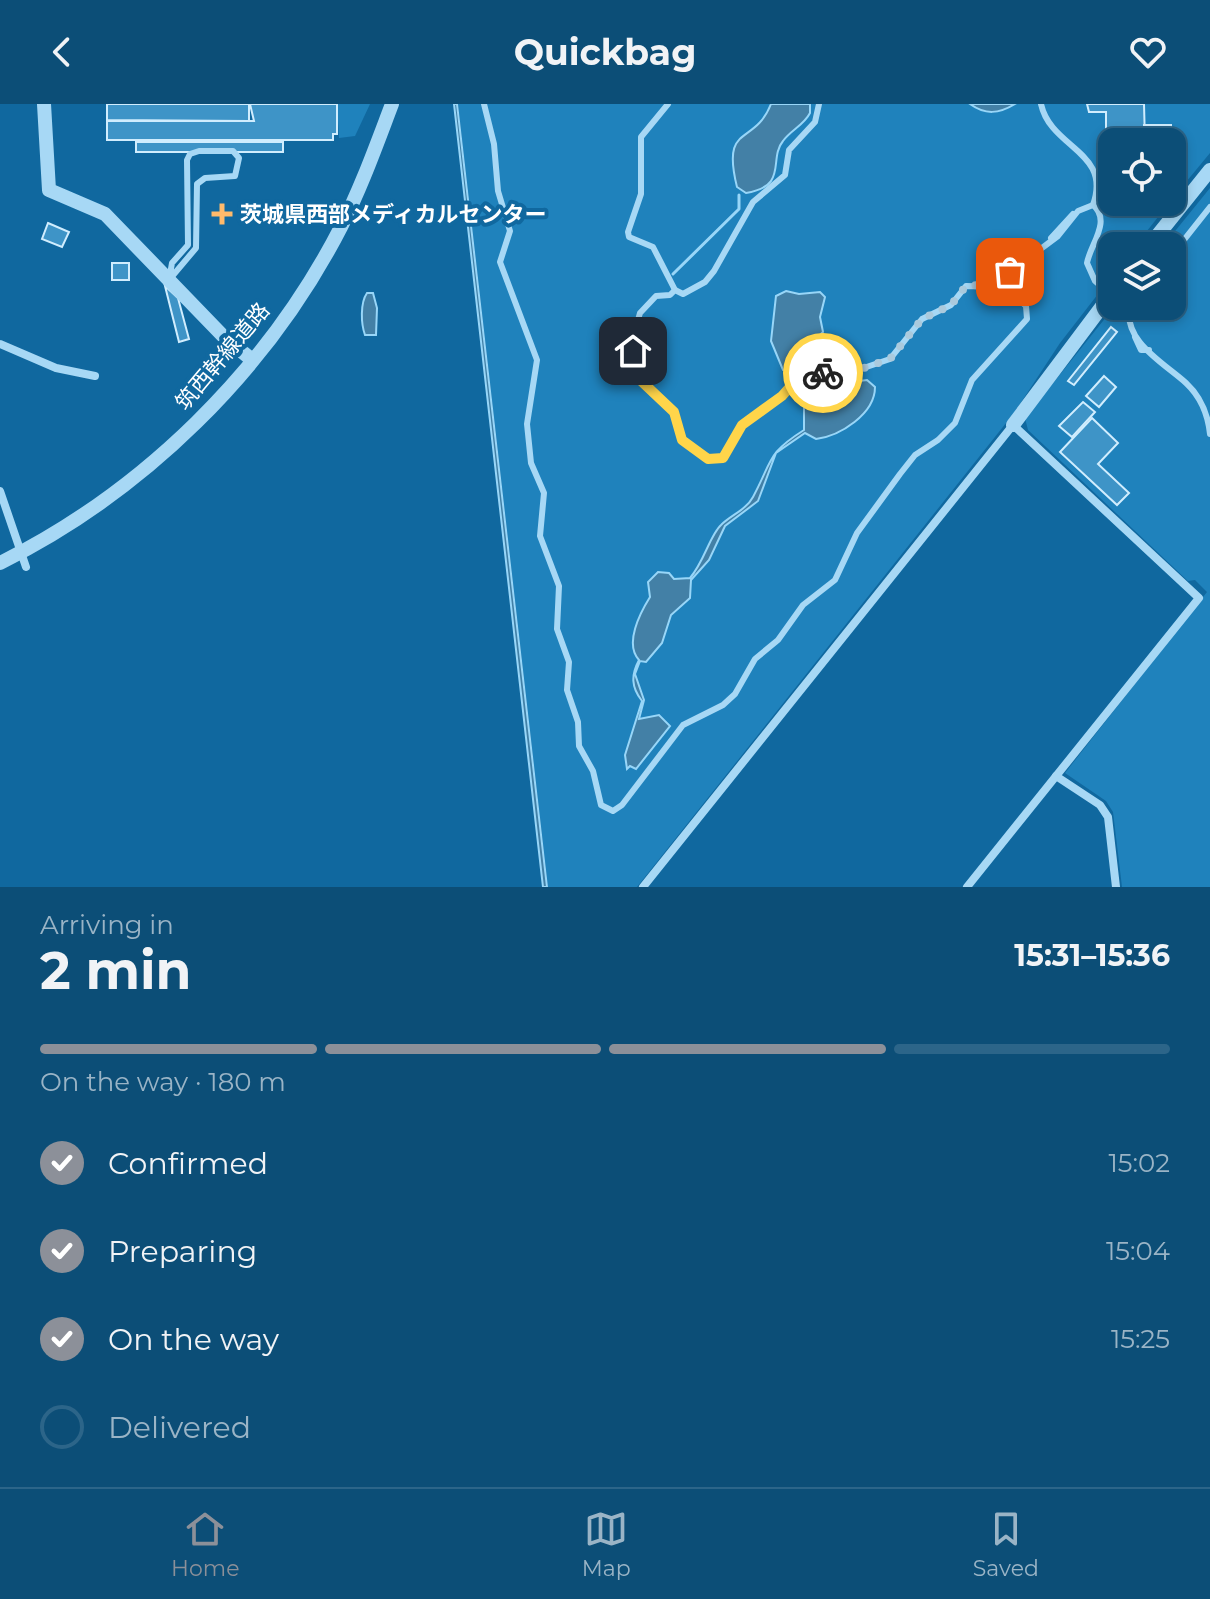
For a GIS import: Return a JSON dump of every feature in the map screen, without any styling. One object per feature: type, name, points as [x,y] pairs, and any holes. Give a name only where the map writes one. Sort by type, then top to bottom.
[{"type":"street","points":[[44,104],[49,190],[105,214],[251,359]]},
{"type":"street","name":"筑西幹線道路","points":[[0,563],[24,560],[157,459],[203,416],[301,293],[340,228],[392,104]]},
{"type":"street","points":[[1160,232],[1210,170]]},
{"type":"street","points":[[643,887],[1013,425],[1098,313]]},
{"type":"street","points":[[0,344],[56,368],[95,376]]},
{"type":"street","points":[[967,887],[1199,598],[1013,425]]},
{"type":"street","points":[[0,491],[24,560]]},
{"type":"street","points":[[1056,776],[1100,805],[1108,817],[1116,887]]},
{"type":"lane","points":[[484,104],[494,144],[498,191],[510,231],[500,262],[537,360],[527,424],[531,463],[544,493],[540,536],[559,586],[557,629],[569,662],[567,690],[578,722],[579,746],[593,771],[601,805],[607,811],[622,805],[683,725],[723,705],[735,694],[755,659],[778,640],[803,605],[835,580],[857,533],[915,455],[938,440],[955,423],[972,380],[1027,319],[1026,306],[1005,287],[990,284],[966,286],[944,308],[922,319],[897,353],[875,366],[840,376],[814,370],[803,372],[782,396],[742,425],[728,453],[720,459],[708,459],[682,440],[674,412],[637,377],[634,365],[635,330],[640,313],[649,300],[672,292],[683,294],[705,282],[753,202],[785,175],[789,150],[815,122],[819,104]]},
{"type":"lane","points":[[668,104],[643,132],[640,148],[641,194],[629,237],[653,247],[660,256],[672,292]]},
{"type":"lane","points":[[990,284],[1047,244],[1078,211],[1093,205],[1099,189],[1096,170],[1051,126],[1041,104]]},
{"type":"lane","points":[[199,151],[233,151],[239,158],[235,176],[205,178],[197,184],[196,248],[169,280],[172,263],[188,245],[187,160],[190,154],[199,151]]},
{"type":"lane","points":[[1093,205],[1100,215],[1099,232]]},
{"type":"lane","points":[[1186,237],[1210,207]]},
{"type":"lane","points":[[1098,233],[1088,255],[1088,271],[1098,281]]},
{"type":"lane","points":[[1005,287],[1007,275]]},
{"type":"lane","points":[[1131,320],[1135,337],[1164,369],[1187,384],[1203,406],[1210,434]]},
{"type":"shaded area","points":[[337,104],[370,104],[355,136],[339,138]]},
{"type":"shaded area","points":[[454,104],[457,104],[547,887],[543,887]]},
{"type":"shaded area","points":[[458,104],[1210,104],[1210,153],[1186,182],[1186,128],[1098,128],[1098,216],[1159,216],[1146,232],[1098,232],[1098,294],[1060,343],[1014,413],[637,887],[548,887]]},
{"type":"shaded area","points":[[771,104],[810,104],[810,113],[779,148],[773,178],[759,189],[746,193],[737,187],[733,153],[736,144],[764,117]]},
{"type":"shaded area","points":[[970,104],[1015,104],[992,112]]},
{"type":"shaded area","points":[[1210,188],[1210,887],[1122,887],[1113,812],[1106,801],[1065,773],[1207,592],[1195,580],[1188,581],[1028,430],[1025,418],[1104,320],[1186,320],[1186,232],[1174,232]]},
{"type":"shaded area","points":[[786,291],[799,294],[820,292],[825,297],[820,317],[823,332],[808,346],[801,366],[792,374],[783,370],[771,341],[776,296]]},
{"type":"shaded area","points":[[367,293],[373,293],[377,308],[376,335],[365,335],[362,308]]},
{"type":"shaded area","points":[[867,380],[875,387],[863,415],[825,437],[816,439],[805,433],[776,453],[758,501],[725,526],[709,560],[691,580],[690,598],[671,615],[662,643],[646,662],[640,661],[635,674],[644,700],[639,719],[659,715],[670,726],[636,769],[630,766],[627,769],[625,755],[642,701],[633,681],[635,671],[639,660],[633,637],[650,597],[648,582],[658,572],[669,573],[674,579],[690,578],[717,529],[750,502],[776,452],[804,430],[804,408],[809,396],[834,395],[851,382]]},
{"type":"building","points":[[107,104],[249,104],[249,121],[107,120]]},
{"type":"building","points":[[250,104],[337,104],[337,134],[333,134],[333,140],[107,140],[107,121],[254,121]]},
{"type":"building","points":[[1087,104],[1144,104],[1145,128],[1106,128],[1106,112],[1089,112]]},
{"type":"building","points":[[1144,125],[1171,125],[1171,128],[1144,128]]},
{"type":"building","points":[[136,142],[283,142],[283,152],[136,152]]},
{"type":"building","points":[[48,223],[69,232],[62,247],[42,239]]},
{"type":"building","points":[[112,263],[129,263],[129,280],[112,280]]},
{"type":"building","points":[[165,286],[178,298],[189,339],[179,342]]},
{"type":"building","points":[[1111,327],[1117,332],[1074,385],[1068,381]]},
{"type":"building","points":[[1104,376],[1116,387],[1099,407],[1086,396]]},
{"type":"building","points":[[1083,402],[1095,412],[1072,437],[1059,426]]},
{"type":"building","points":[[1092,418],[1118,443],[1098,464],[1129,493],[1117,505],[1060,452]]},
{"type":"waterway","points":[[673,274],[739,209],[739,195]]},
{"type":"way so far","points":[[823,373],[840,376],[890,359],[922,319],[951,305],[966,286],[990,284],[1010,272]]},
{"type":"place","name":"茨城県西部メディカルセンター","points":[[222,214]]},
{"type":"route","points":[[633,351],[637,377],[674,412],[682,440],[708,459],[723,458],[742,425],[782,396],[803,372],[814,370],[823,373]]}]
